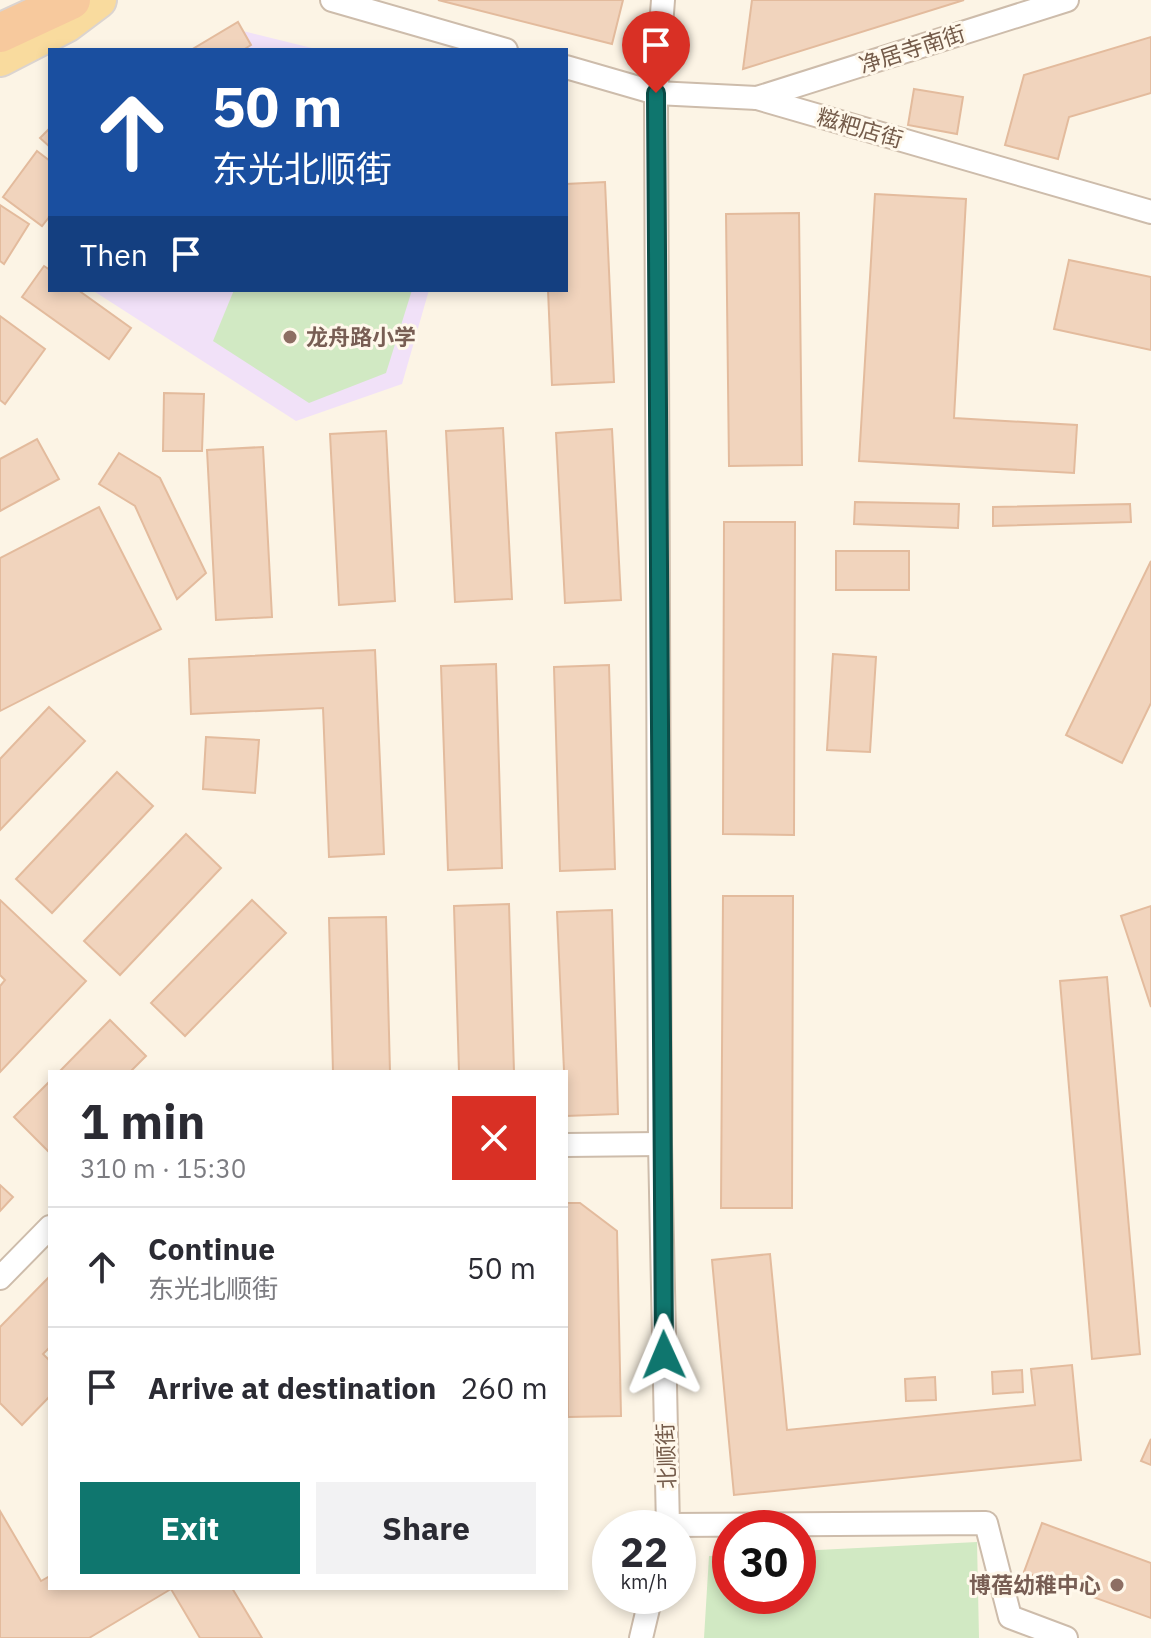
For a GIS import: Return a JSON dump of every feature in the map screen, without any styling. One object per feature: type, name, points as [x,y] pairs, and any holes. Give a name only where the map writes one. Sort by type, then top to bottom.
[{"type":"highway","points":[[0,33],[71,0]]},
{"type":"main road","points":[[0,58],[66,24],[98,0]]},
{"type":"street","points":[[332,0],[499,48]]},
{"type":"street","name":"北顺街","points":[[663,0],[656,93],[660,1144],[668,1510]]},
{"type":"street","name":"净居寺南街","points":[[757,98],[1067,0]]},
{"type":"street","name":"糍粑店街","points":[[568,68],[656,93],[757,98],[1151,212]]},
{"type":"street","points":[[568,1145],[660,1144]]},
{"type":"street","points":[[0,1278],[48,1229]]},
{"type":"street","points":[[696,1527],[986,1523],[1010,1617],[1066,1638]]},
{"type":"street","points":[[641,1638],[647,1614]]},
{"type":"shaded area","points":[[243,31],[312,48],[216,48]]},
{"type":"shaded area","name":"龙舟路小学","points":[[95,292],[428,292],[402,384],[296,421]]},
{"type":"green space","points":[[233,292],[411,292],[386,373],[309,403],[213,341]]},
{"type":"green space","points":[[977,1542],[979,1638],[704,1638],[709,1556],[712,1556],[712,1614],[816,1614],[816,1550]]},
{"type":"building","points":[[438,0],[623,0],[612,44]]},
{"type":"building","points":[[752,0],[964,0],[743,69]]},
{"type":"building","points":[[238,22],[251,45],[246,48],[194,48]]},
{"type":"building","points":[[1151,37],[1151,93],[1069,117],[1058,159],[1005,145],[1024,75]]},
{"type":"building","points":[[914,89],[963,97],[957,134],[908,125]]},
{"type":"building","points":[[48,130],[48,145],[40,138]]},
{"type":"building","points":[[37,151],[48,159],[48,218],[42,226],[3,197]]},
{"type":"building","points":[[605,182],[614,382],[552,385],[548,292],[568,292],[568,184]]},
{"type":"building","points":[[875,194],[966,199],[954,418],[1077,425],[1074,473],[859,461]]},
{"type":"building","points":[[0,205],[29,224],[4,264],[0,261]]},
{"type":"building","points":[[799,213],[802,465],[729,466],[726,214]]},
{"type":"building","points":[[1069,260],[1151,277],[1151,350],[1054,329]]},
{"type":"building","points":[[44,266],[48,269],[48,292],[81,292],[131,328],[109,359],[22,297]]},
{"type":"building","points":[[0,316],[45,349],[5,404],[0,400]]},
{"type":"building","points":[[164,393],[204,394],[202,451],[163,451]]},
{"type":"building","points":[[503,428],[512,599],[455,602],[446,431]]},
{"type":"building","points":[[612,429],[621,600],[565,603],[556,433]]},
{"type":"building","points":[[386,431],[395,601],[339,605],[330,434]]},
{"type":"building","points":[[37,439],[59,479],[0,511],[0,459]]},
{"type":"building","points":[[263,447],[272,617],[216,620],[207,450]]},
{"type":"building","points":[[119,453],[160,478],[206,573],[177,599],[135,506],[99,484]]},
{"type":"building","points":[[855,502],[959,504],[958,528],[854,524]]},
{"type":"building","points":[[1130,504],[1131,522],[993,526],[993,507]]},
{"type":"building","points":[[99,507],[161,629],[0,711],[0,558]]},
{"type":"building","points":[[724,522],[795,522],[794,835],[723,834]]},
{"type":"building","points":[[836,551],[909,551],[909,590],[836,590]]},
{"type":"building","points":[[1151,561],[1151,703],[1122,763],[1066,735]]},
{"type":"building","points":[[375,650],[384,854],[329,857],[323,708],[191,714],[189,659]]},
{"type":"building","points":[[833,654],[876,657],[870,752],[827,750]]},
{"type":"building","points":[[496,664],[502,868],[448,870],[441,666]]},
{"type":"building","points":[[609,665],[615,869],[560,871],[554,667]]},
{"type":"building","points":[[49,707],[85,741],[0,830],[0,759]]},
{"type":"building","points":[[206,737],[259,740],[255,793],[203,789]]},
{"type":"building","points":[[117,772],[153,806],[52,913],[16,879]]},
{"type":"building","points":[[186,834],[221,868],[120,975],[84,941]]},
{"type":"building","points":[[723,896],[793,896],[792,1208],[721,1208]]},
{"type":"building","points":[[0,900],[86,981],[0,1072],[0,986],[5,980],[0,975]]},
{"type":"building","points":[[252,900],[286,933],[185,1036],[151,1003]]},
{"type":"building","points":[[509,904],[514,1070],[459,1070],[454,906]]},
{"type":"building","points":[[1151,906],[1151,1007],[1121,916]]},
{"type":"building","points":[[612,910],[618,1114],[568,1116],[568,1070],[564,1070],[557,912]]},
{"type":"building","points":[[386,917],[390,1070],[333,1070],[329,918]]},
{"type":"building","points":[[1107,977],[1140,1354],[1092,1359],[1060,981]]},
{"type":"building","points":[[110,1020],[146,1056],[132,1070],[61,1070]]},
{"type":"building","points":[[48,1083],[48,1151],[14,1117]]},
{"type":"building","points":[[0,1185],[13,1197],[0,1211]]},
{"type":"building","points":[[568,1203],[580,1203],[617,1231],[621,1416],[568,1417]]},
{"type":"building","points":[[770,1254],[787,1430],[1035,1405],[1031,1369],[1072,1365],[1081,1460],[734,1495],[712,1260]]},
{"type":"building","points":[[48,1278],[48,1349],[43,1354],[48,1359],[48,1398],[22,1425],[0,1403],[0,1327]]},
{"type":"building","points":[[1022,1370],[1023,1392],[993,1394],[992,1372]]},
{"type":"building","points":[[935,1377],[936,1400],[906,1401],[905,1379]]},
{"type":"building","points":[[1151,1439],[1151,1465],[1141,1461]]},
{"type":"building","points":[[0,1511],[41,1581],[48,1577],[48,1590],[169,1590],[89,1638],[0,1638]]},
{"type":"building","points":[[1042,1523],[1151,1563],[1151,1618],[1024,1572]]},
{"type":"building","points":[[172,1590],[233,1590],[262,1638],[200,1638]]},
{"type":"place","name":"龙舟路小学","points":[[290,337]]},
{"type":"place","name":"博蓓幼稚中心","points":[[1117,1585]]},
{"type":"route","points":[[656,93],[660,1144],[664,1355]]}]
